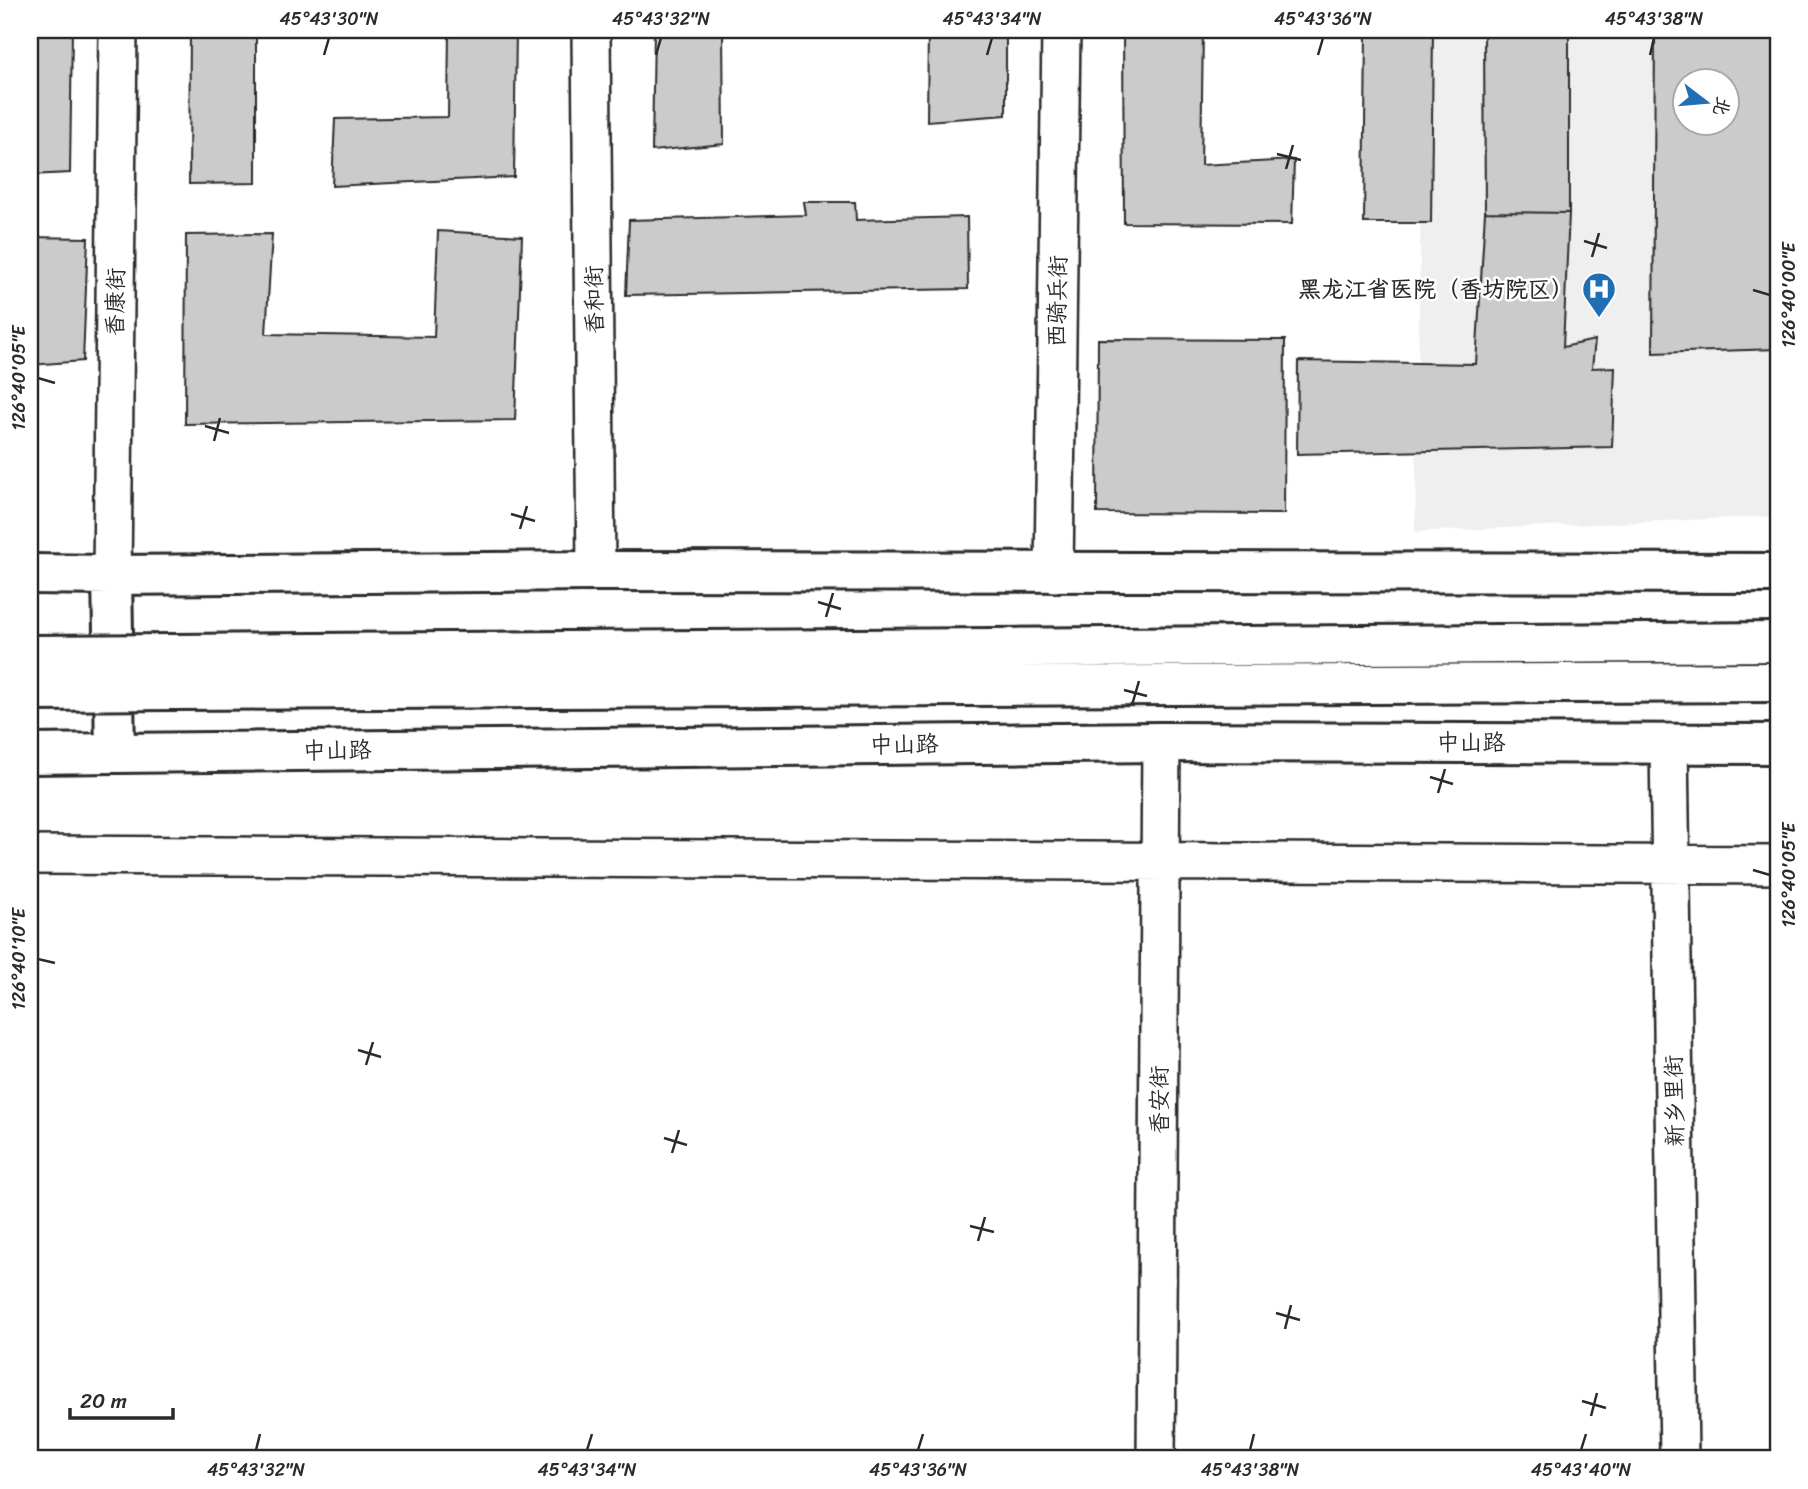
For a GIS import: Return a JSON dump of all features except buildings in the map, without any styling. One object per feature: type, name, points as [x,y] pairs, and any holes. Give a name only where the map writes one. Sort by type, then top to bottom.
[{"type":"main road","points":[[30,574],[596,571],[1778,573]]},
{"type":"main road","points":[[112,575],[116,753]]},
{"type":"main road","points":[[30,691],[174,672],[1778,642]]},
{"type":"main road","points":[[30,655],[174,672],[1778,682]]},
{"type":"main road","name":"中山路","points":[[30,754],[1161,741],[1778,744]]},
{"type":"street","name":"香康街","points":[[112,575],[118,30]]},
{"type":"street","name":"香和街","points":[[591,30],[596,571]]},
{"type":"street","name":"西骑兵街","points":[[1054,573],[1061,30]]},
{"type":"street","name":"香安街","points":[[1156,1459],[1161,741]]},
{"type":"street","name":"新乡里街","points":[[1669,743],[1679,1459]]},
{"type":"street","points":[[30,855],[1778,865]]},
{"type":"shaded area","name":"黑龙江省医院（香坊院区）","points":[[1424,30],[1778,30],[1778,516],[1415,532]]},
{"type":"place","name":"黑龙江省医院（香坊院区）","points":[[1599,319]]}]
